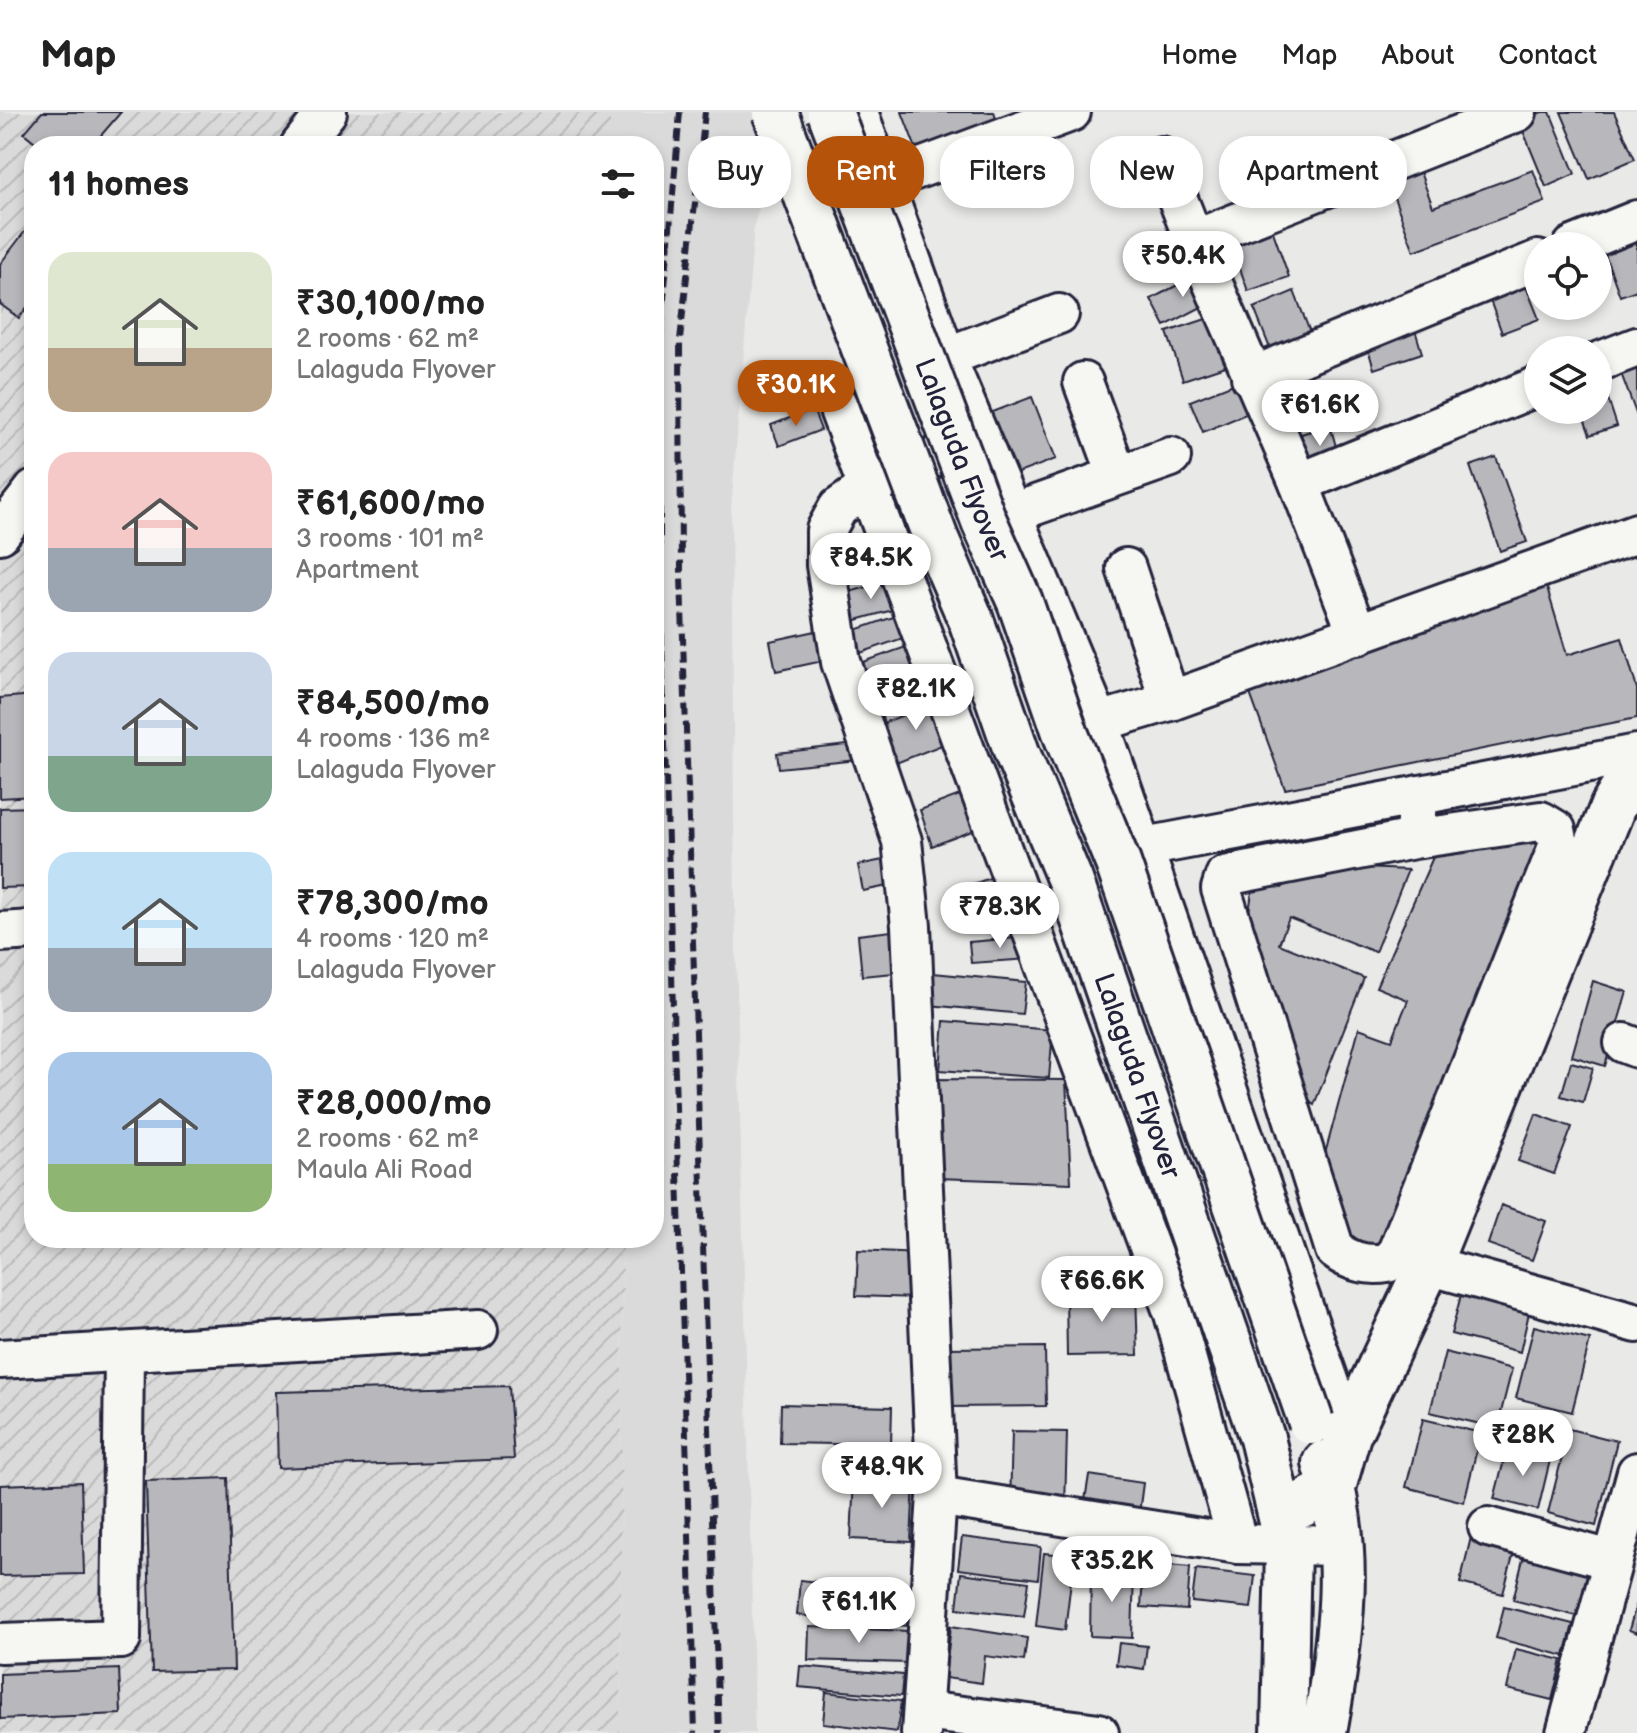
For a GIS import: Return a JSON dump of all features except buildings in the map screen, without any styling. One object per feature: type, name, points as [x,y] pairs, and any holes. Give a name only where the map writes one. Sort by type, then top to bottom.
[{"type":"main road","name":"Lalaguda Flyover","points":[[775,112],[936,539],[971,620],[1017,753],[1070,880],[1262,1438],[1284,1528],[1288,1647],[1284,1733]]},
{"type":"main road","name":"Lalaguda Flyover","points":[[830,112],[984,521],[1020,602],[1066,735],[1118,863],[1330,1428],[1333,1488],[1342,1546],[1340,1646],[1324,1733]]},
{"type":"main road","points":[[1330,1428],[1428,1265],[1625,810],[1637,766]]},
{"type":"main road","points":[[1284,1528],[1301,1505],[1333,1488]]},
{"type":"main road","points":[[1288,1647],[1340,1646]]},
{"type":"street","points":[[309,136],[329,112]]},
{"type":"street","points":[[329,112],[331,136]]},
{"type":"street","points":[[858,112],[867,136]]},
{"type":"street","points":[[924,167],[1071,112]]},
{"type":"street","points":[[1194,240],[1517,112]]},
{"type":"street","points":[[892,208],[978,438],[1099,722],[1145,847],[1330,1428]]},
{"type":"street","points":[[1181,208],[1251,377],[1299,483],[1358,635]]},
{"type":"street","points":[[1607,232],[1637,220]]},
{"type":"street","points":[[1251,377],[1524,266]]},
{"type":"street","points":[[946,357],[1059,314]]},
{"type":"street","points":[[1612,357],[1637,347]]},
{"type":"street","points":[[1083,382],[1117,474]]},
{"type":"street","points":[[1299,483],[1524,392]]},
{"type":"street","points":[[837,404],[1174,1314],[1238,1544]]},
{"type":"street","points":[[978,438],[868,487],[838,508],[826,530],[826,565],[841,662],[902,841],[918,1053],[937,1496],[922,1722],[1099,1733]]},
{"type":"street","points":[[1010,514],[1171,457]]},
{"type":"street","points":[[0,534],[24,503]]},
{"type":"street","points":[[1099,722],[1170,701],[1358,635],[1637,533]]},
{"type":"street","points":[[1126,568],[1170,701]]},
{"type":"street","points":[[1145,847],[1637,754]]},
{"type":"street","points":[[1414,839],[1419,795]]},
{"type":"street","points":[[1541,821],[1556,830],[1559,844],[1397,1252],[1387,1263],[1376,1265],[1344,1258],[1335,1250],[1221,889],[1225,876],[1414,839],[1541,821]]},
{"type":"street","points":[[0,932],[24,931]]},
{"type":"street","points":[[1428,1265],[1637,1323]]},
{"type":"street","points":[[0,1359],[478,1330]]},
{"type":"street","points":[[0,1643],[121,1639],[124,1352]]},
{"type":"street","points":[[1566,1733],[1611,1560],[1631,1512],[1637,1472]]},
{"type":"street","points":[[937,1496],[1238,1544],[1284,1528],[1342,1546]]},
{"type":"street","points":[[1488,1527],[1611,1560]]},
{"type":"shaded area","points":[[0,112],[610,112],[610,136],[24,136],[24,1248],[623,1248],[620,1733],[0,1733]]},
{"type":"shaded area","points":[[610,112],[785,112],[778,136],[688,136],[688,208],[759,208],[754,226],[731,510],[735,905],[755,1733],[620,1733],[623,1248],[664,1248],[664,136],[610,136]]},
{"type":"railway","points":[[664,298],[680,112]]},
{"type":"railway","points":[[705,112],[680,340],[681,577],[719,1733]]},
{"type":"railway","points":[[664,711],[695,1733]]}]
